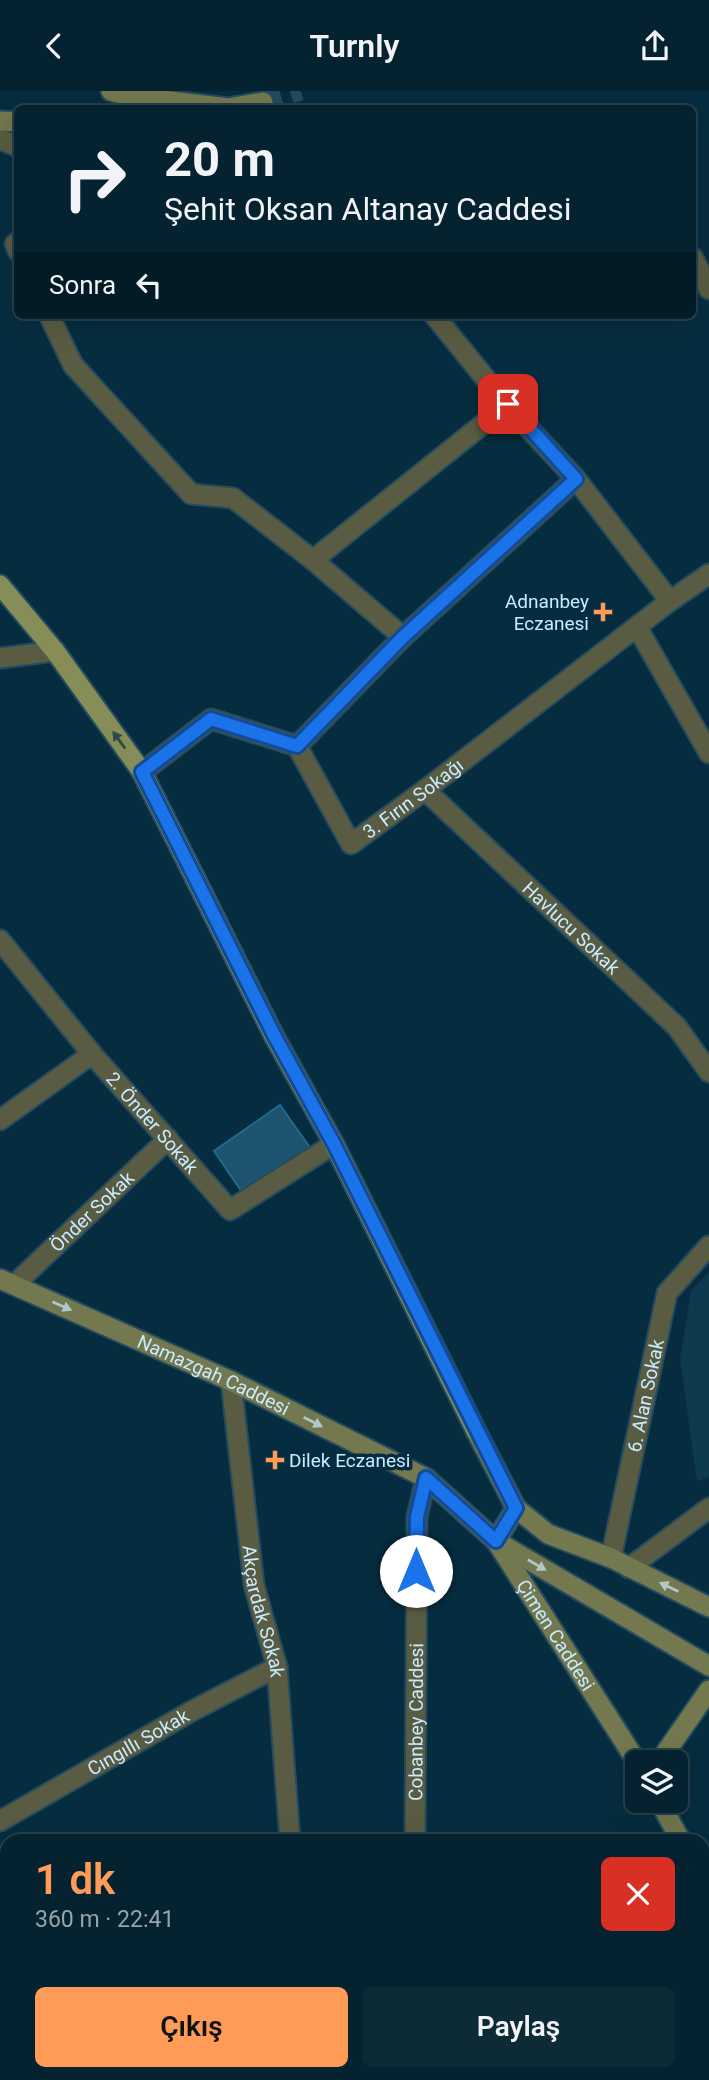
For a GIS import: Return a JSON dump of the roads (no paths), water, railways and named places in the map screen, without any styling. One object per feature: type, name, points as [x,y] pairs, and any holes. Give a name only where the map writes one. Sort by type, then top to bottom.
[{"type":"main road","points":[[111,91],[130,96],[204,105]]},
{"type":"main road","points":[[246,105],[263,102]]},
{"type":"main road","points":[[0,585],[55,651],[142,772],[268,1024],[334,1144],[516,1508],[548,1534],[611,1558],[709,1607]]},
{"type":"main road","name":"Namazgah Caddesi","points":[[7,1282],[231,1381],[426,1478],[496,1541]]},
{"type":"main road","points":[[516,1508],[496,1541],[709,1666]]},
{"type":"main road","name":"Çimen Caddesi","points":[[496,1541],[629,1750]]},
{"type":"main road","points":[[667,1750],[709,1690]]},
{"type":"main road","points":[[666,1813],[677,1834]]},
{"type":"street","points":[[696,264],[709,289]]},
{"type":"street","points":[[50,319],[73,365],[191,494],[233,498],[313,560],[403,637]]},
{"type":"street","points":[[437,319],[508,404],[576,479],[670,601]]},
{"type":"street","points":[[313,560],[508,404]]},
{"type":"street","points":[[142,772],[211,719],[297,746],[403,637],[576,479]]},
{"type":"street","name":"3. Fırın Sokağı","points":[[297,746],[352,844],[670,601],[707,581]]},
{"type":"street","points":[[637,627],[709,753]]},
{"type":"street","points":[[0,659],[55,651]]},
{"type":"street","name":"Havlucu Sokak","points":[[425,790],[677,1027],[709,1072]]},
{"type":"street","name":"2. Önder Sokak","points":[[0,940],[92,1054],[230,1210],[334,1144]]},
{"type":"street","points":[[0,1120],[92,1054]]},
{"type":"street","name":"Önder Sokak","points":[[7,1282],[167,1139]]},
{"type":"street","name":"6. Alan Sokak","points":[[611,1558],[667,1293],[709,1246]]},
{"type":"street","name":"Akçardak Sokak","points":[[231,1381],[254,1584],[277,1667],[289,1834]]},
{"type":"street","name":"Cobanbey Caddesi","points":[[415,1834],[417,1517],[426,1478]]},
{"type":"street","points":[[629,1567],[709,1508]]},
{"type":"street","name":"Cıngıllı Sokak","points":[[0,1821],[190,1712],[277,1667]]},
{"type":"tunnel","points":[[263,102],[301,91]]},
{"type":"place","name":"Adnanbey Eczanesi","points":[[603,612]]},
{"type":"place","name":"Dilek Eczanesi","points":[[275,1460]]}]
